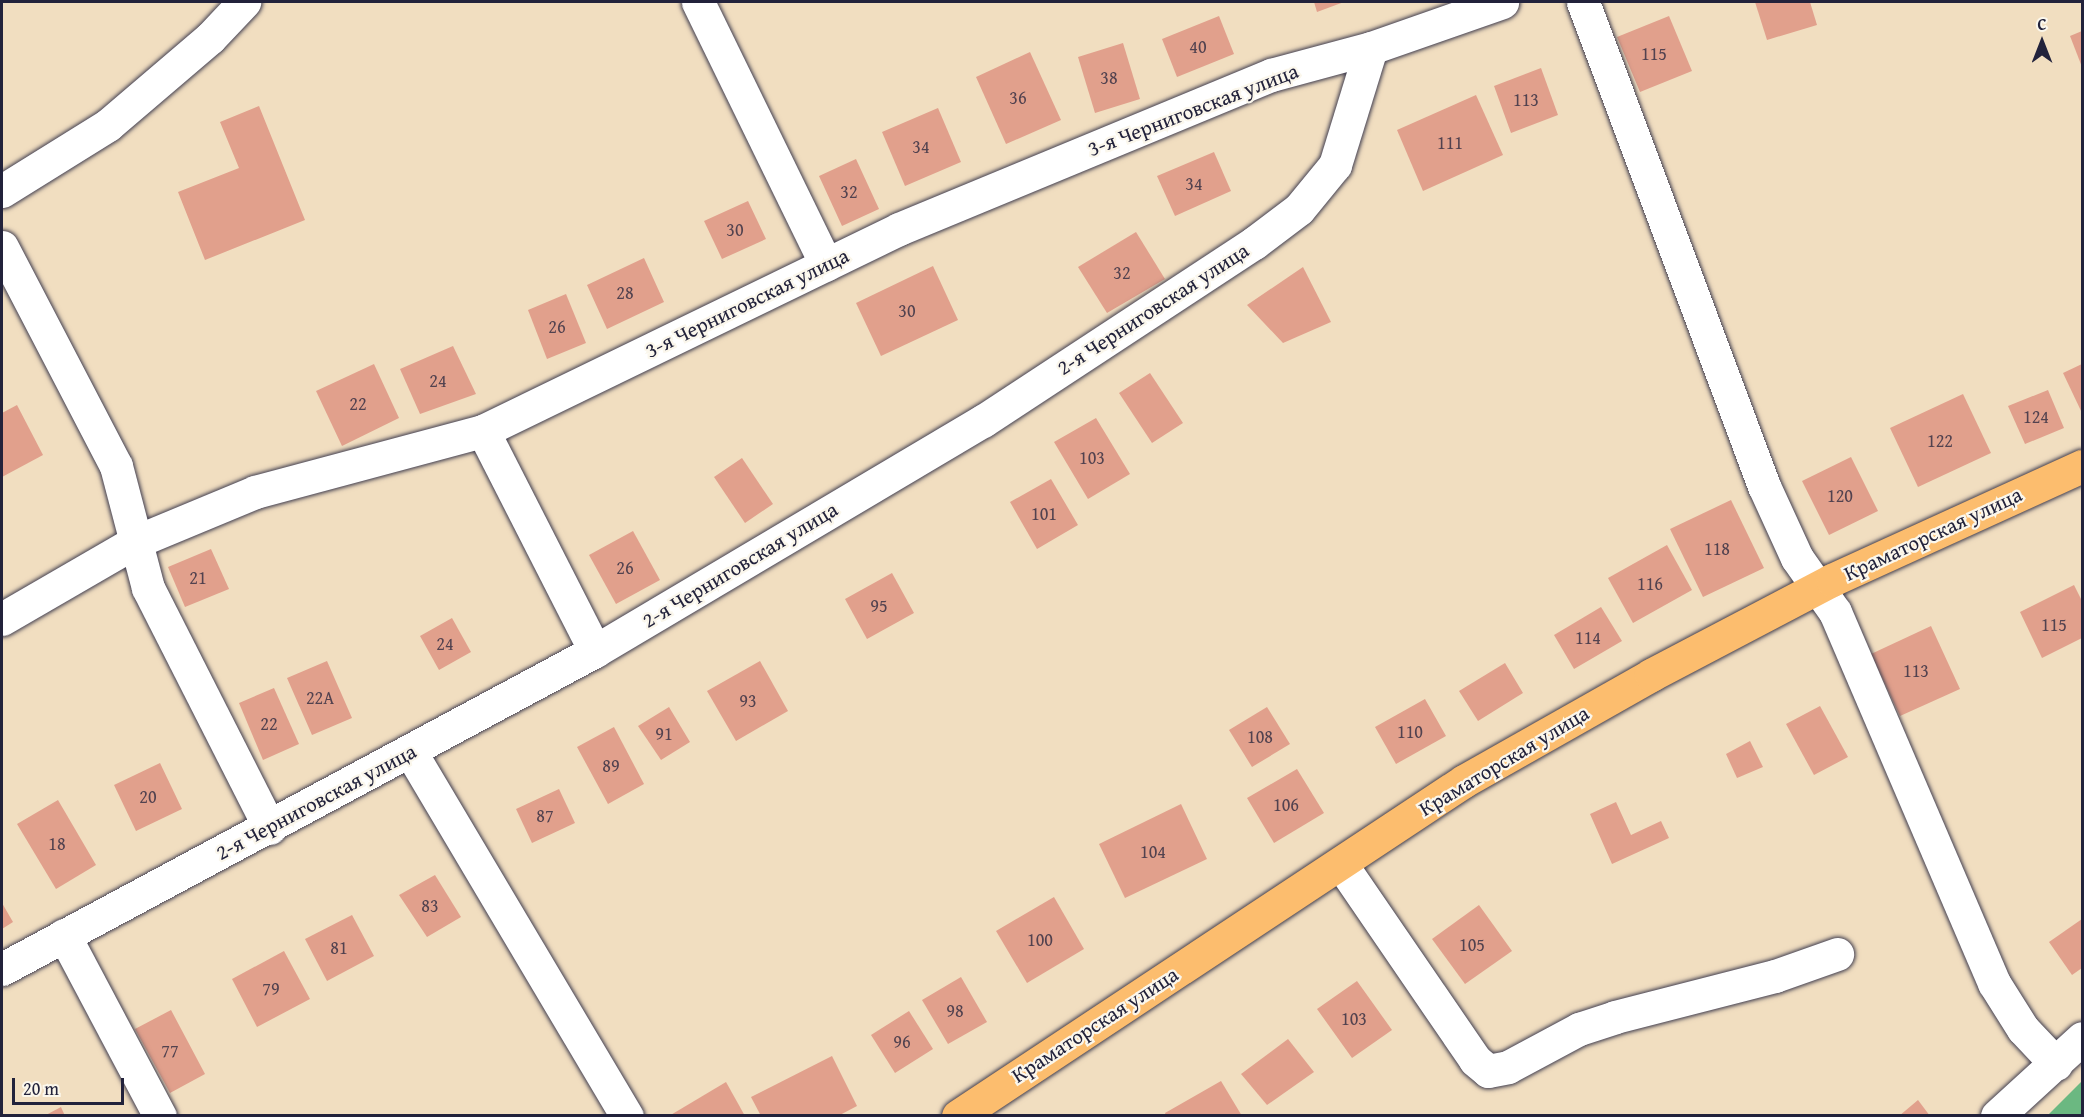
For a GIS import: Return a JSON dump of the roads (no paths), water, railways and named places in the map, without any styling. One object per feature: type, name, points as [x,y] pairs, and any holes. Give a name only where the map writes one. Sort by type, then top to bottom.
[{"type":"main road","name":"Краматорская улица","points":[[958,1116],[1464,781],[1651,675],[1817,588],[2082,466]]},
{"type":"street","points":[[2,191],[108,124],[210,38],[244,2]]},
{"type":"street","points":[[698,2],[826,264]]},
{"type":"street","name":"3-я Черниговская улица","points":[[2,619],[135,542],[255,492],[483,431],[899,229],[1271,75],[1371,48],[1502,2]]},
{"type":"street","points":[[1583,2],[1733,412],[1797,558],[1834,612],[1994,982],[2023,1029],[2056,1064]]},
{"type":"street","name":"2-я Черниговская улица","points":[[2,969],[64,934],[270,828],[595,651],[983,421],[1254,243],[1299,209],[1335,165],[1371,48]]},
{"type":"street","points":[[2,247],[116,466],[148,588],[270,828]]},
{"type":"street","points":[[483,431],[595,651]]},
{"type":"street","points":[[410,751],[627,1116]]},
{"type":"street","points":[[1341,864],[1475,1060],[1488,1071],[1508,1067],[1579,1029],[1615,1017],[1775,976],[1837,954]]},
{"type":"street","points":[[64,934],[160,1116]]},
{"type":"street","points":[[1996,1116],[2082,1038]]}]
